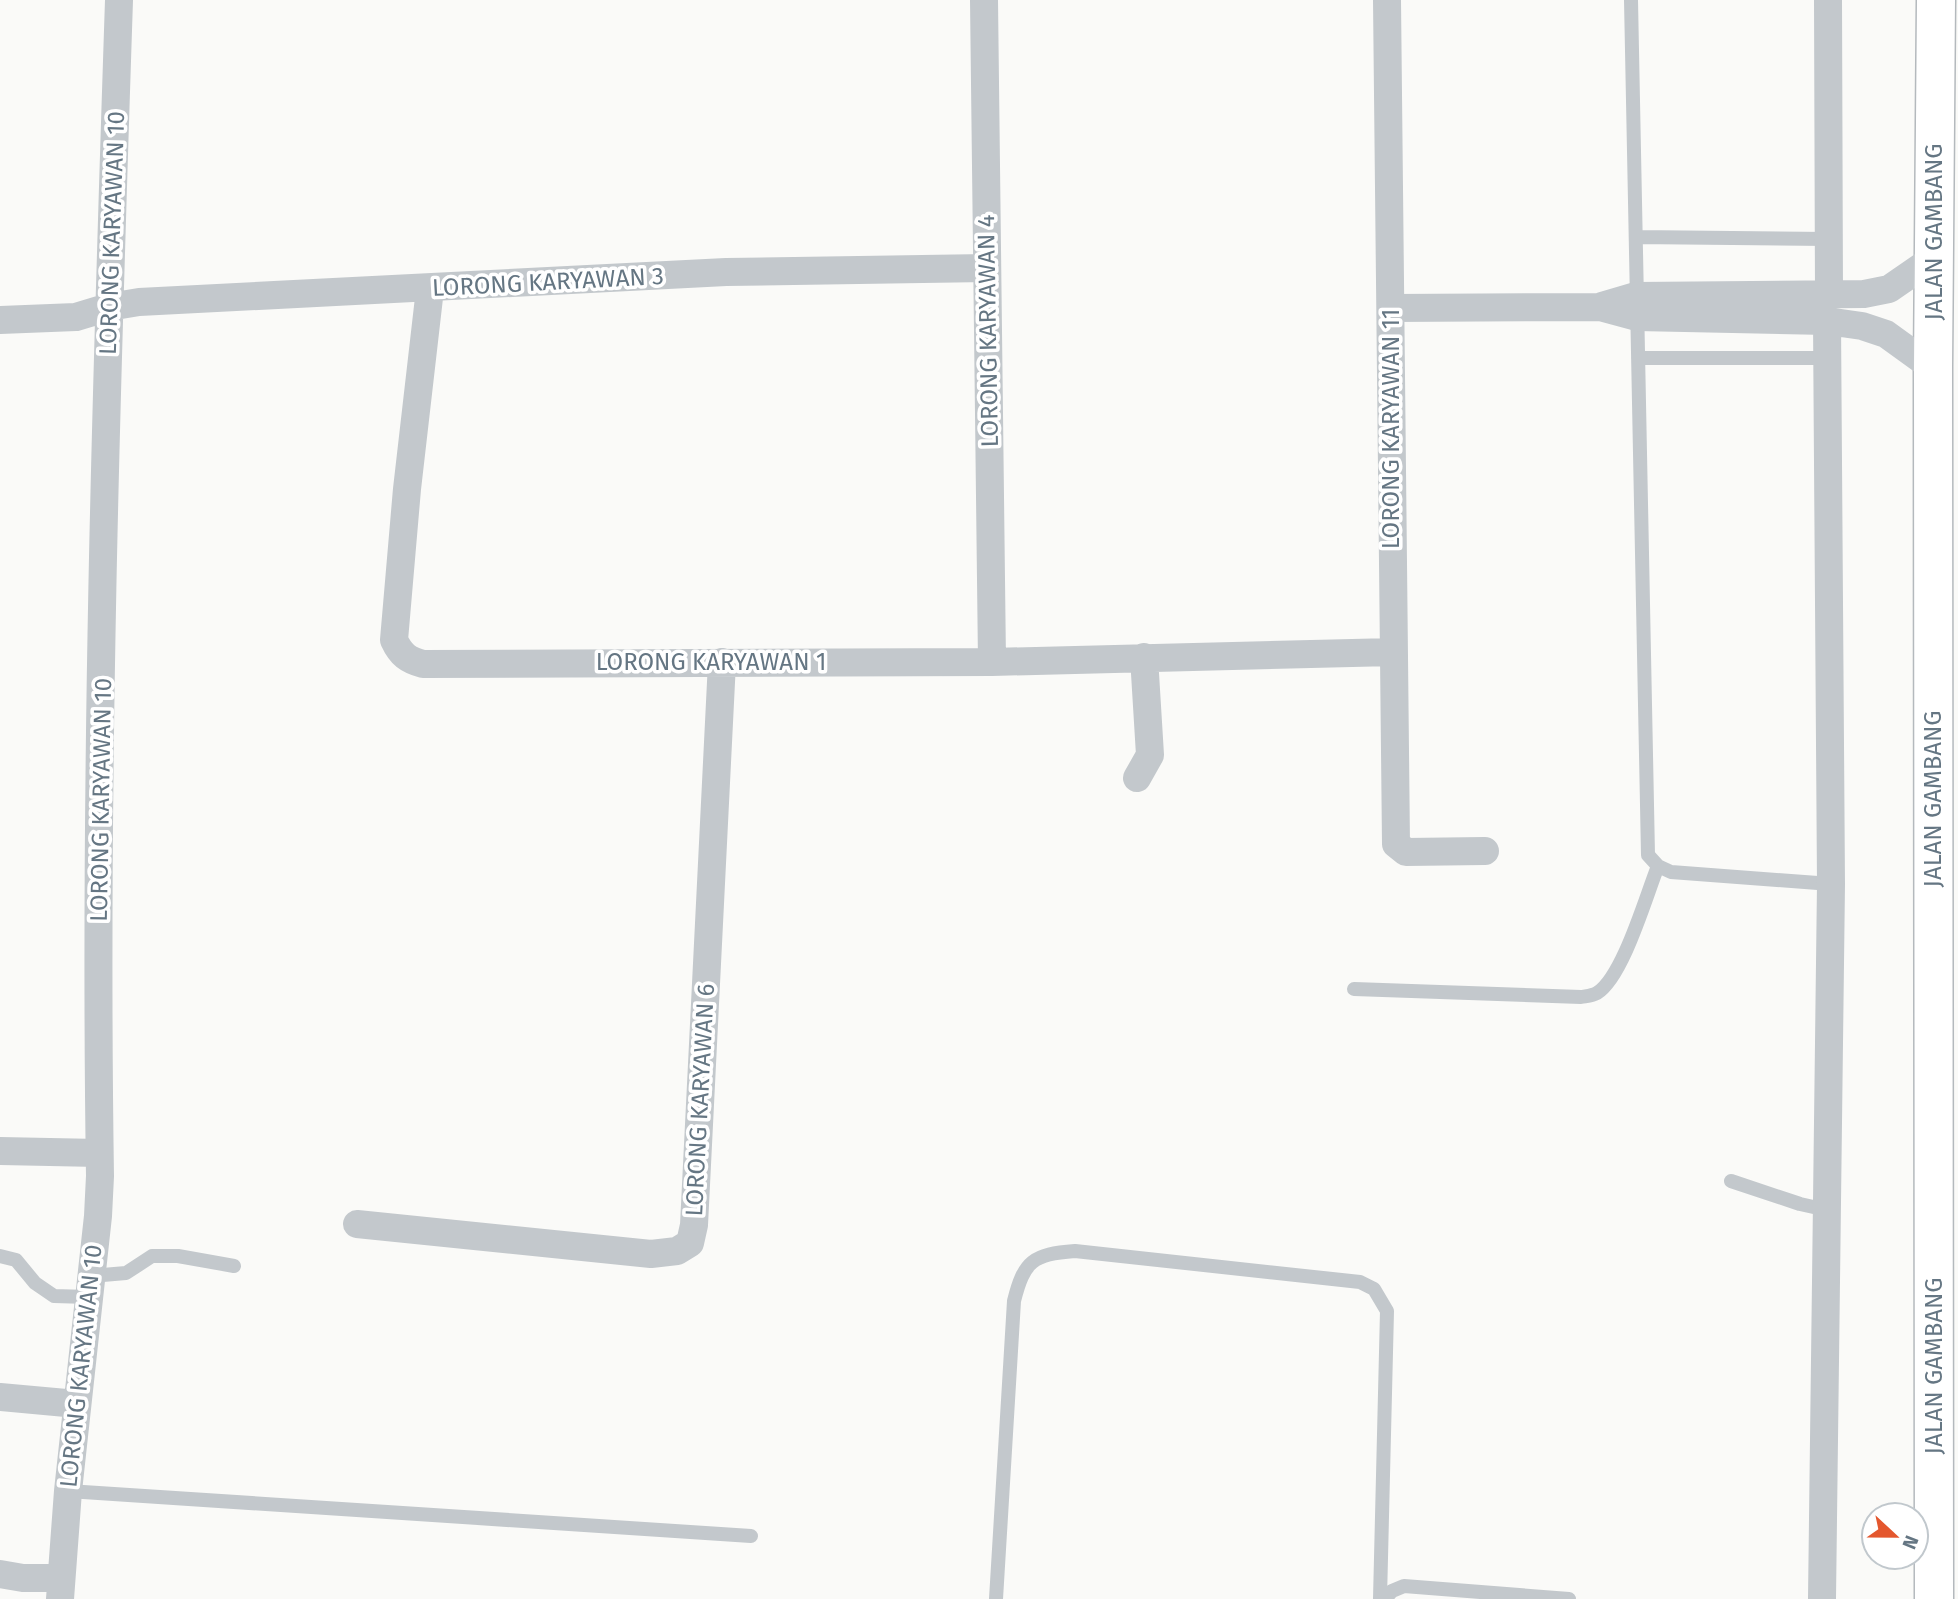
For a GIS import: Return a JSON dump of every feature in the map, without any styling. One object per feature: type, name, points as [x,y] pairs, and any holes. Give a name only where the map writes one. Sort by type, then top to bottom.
[{"type":"highway","name":"JALAN GAMBANG","points":[[1934,1599],[1933,368],[1936,0]]},
{"type":"street","name":"LORONG KARYAWAN 10","points":[[61,1589],[76,1404],[98,1216],[99,834],[109,307],[119,0]]},
{"type":"street","name":"LORONG KARYAWAN 4","points":[[984,0],[992,662]]},
{"type":"street","name":"LORONG KARYAWAN 11","points":[[1387,0],[1396,844],[1406,852],[1485,851]]},
{"type":"street","points":[[1822,1599],[1831,884],[1827,358],[1828,0]]},
{"type":"street","points":[[1391,308],[1828,308],[1864,294],[1889,289],[1934,258]]},
{"type":"street","name":"LORONG KARYAWAN 3","points":[[0,320],[76,317],[139,302],[726,272],[987,268]]},
{"type":"street","name":"LORONG KARYAWAN 1","points":[[430,289],[407,489],[394,640],[400,653],[410,660],[423,664],[992,662],[1393,652]]},
{"type":"street","points":[[1828,308],[1862,326],[1886,334],[1933,368]]},
{"type":"street","points":[[1138,778],[1150,755],[1144,657]]},
{"type":"street","name":"LORONG KARYAWAN 6","points":[[357,1224],[652,1254],[677,1251],[690,1242],[694,1225],[722,662]]},
{"type":"street","points":[[0,1151],[99,1153]]},
{"type":"street","points":[[0,1397],[76,1404]]},
{"type":"street","points":[[0,1574],[61,1589]]},
{"type":"lane","points":[[1631,0],[1648,855],[1658,866],[1671,872],[1831,884]]},
{"type":"lane","points":[[1636,237],[1828,239]]},
{"type":"lane","points":[[1638,358],[1827,358]]},
{"type":"lane","points":[[1353,989],[1581,997],[1595,995],[1610,981],[1625,951],[1658,866]]},
{"type":"lane","points":[[1731,1181],[1827,1210]]},
{"type":"lane","points":[[996,1599],[1014,1301],[1021,1274],[1035,1260],[1051,1253],[1075,1251],[1360,1282],[1374,1289],[1387,1311],[1380,1599]]},
{"type":"lane","points":[[0,1256],[16,1260],[35,1283],[54,1296],[90,1287],[127,1273],[152,1256],[178,1256],[234,1266]]},
{"type":"lane","points":[[68,1491],[751,1536]]},
{"type":"lane","points":[[1385,1599],[1392,1591],[1404,1586],[1569,1599]]}]
